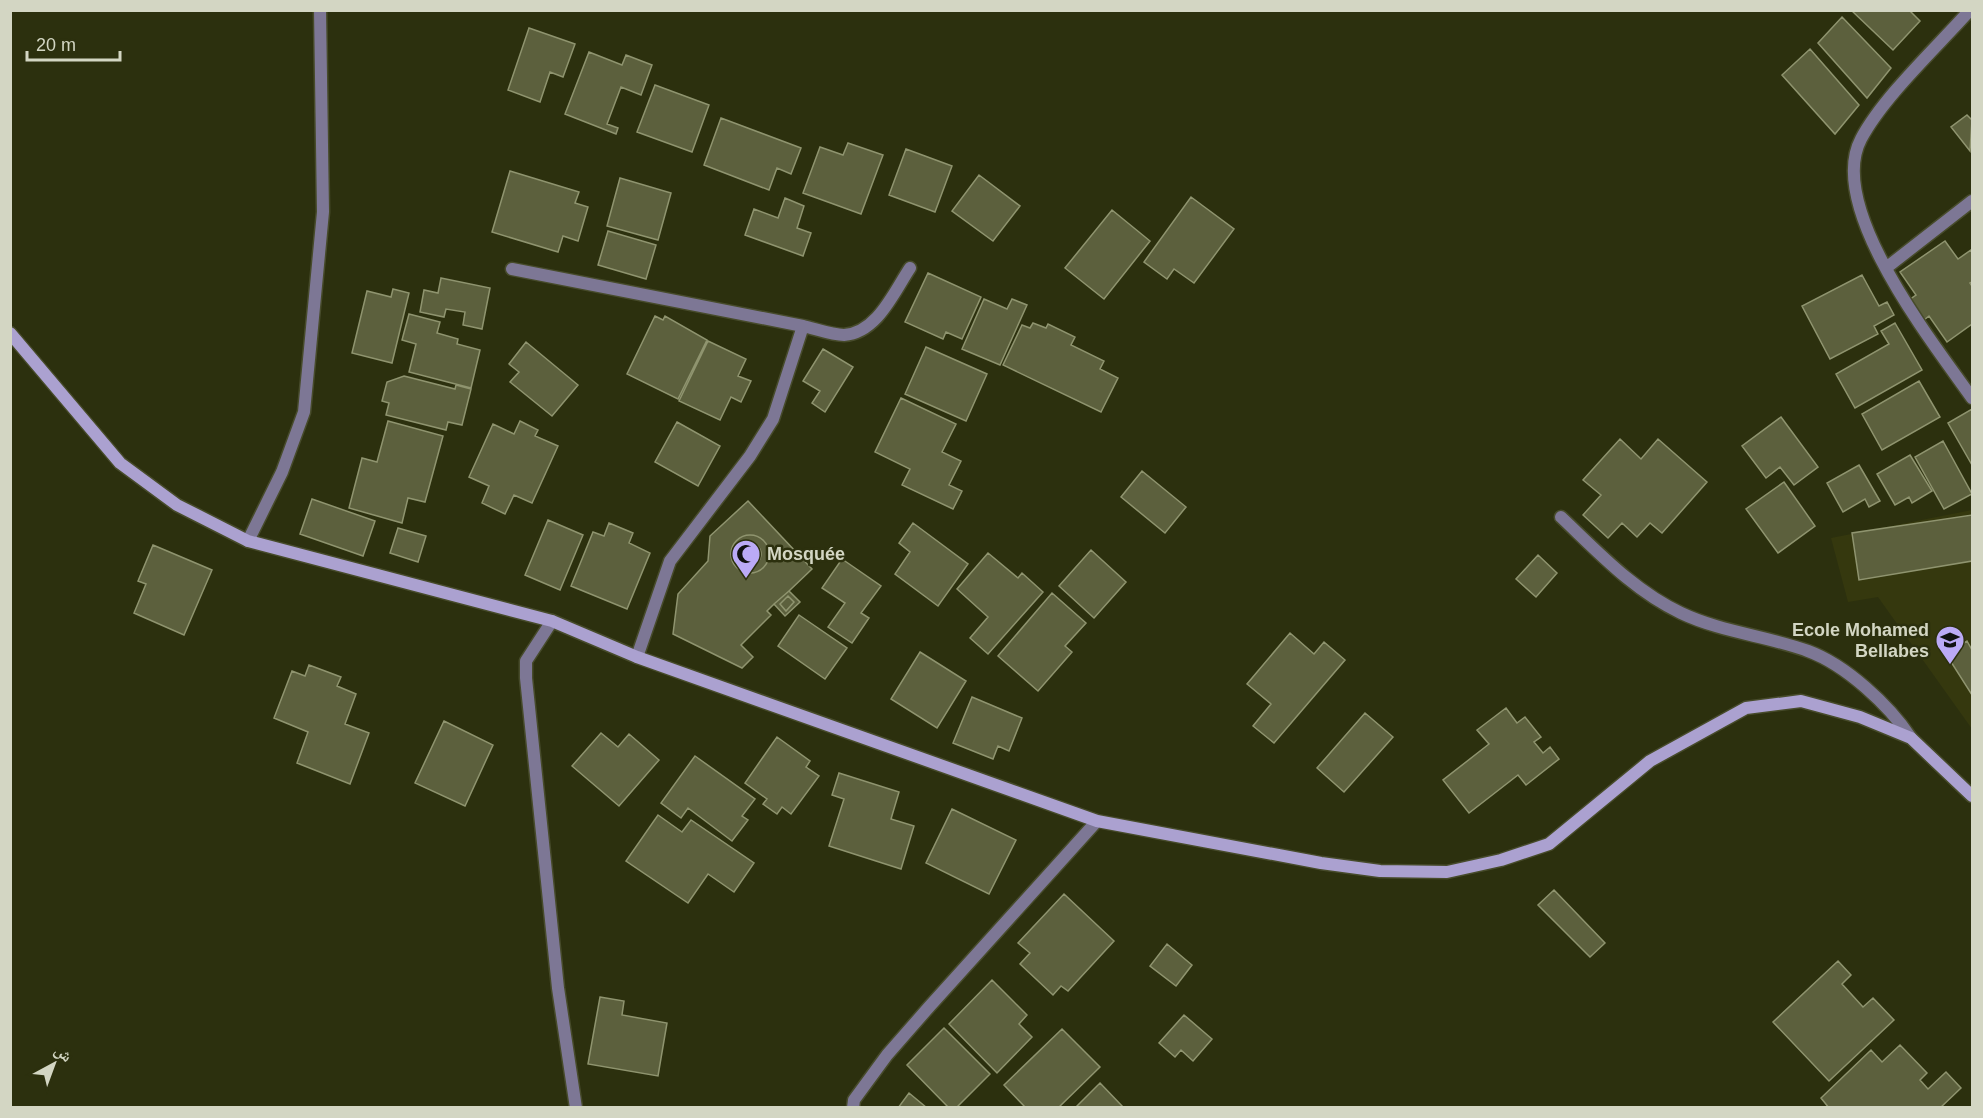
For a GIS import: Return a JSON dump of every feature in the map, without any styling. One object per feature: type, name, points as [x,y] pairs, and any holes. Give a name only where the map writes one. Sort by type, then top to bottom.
[{"type":"main road","points":[[10,333],[120,463],[177,505],[248,541],[552,621],[637,657],[1097,821],[1321,863],[1380,870],[1447,872],[1501,860],[1549,843],[1650,761],[1746,708],[1801,701],[1860,717],[1911,738],[1972,796]]},
{"type":"street","points":[[248,541],[282,472],[304,412],[323,212],[320,10]]},
{"type":"street","points":[[1970,10],[1880,111],[1860,141],[1853,166],[1855,194],[1886,268],[1914,315],[1972,398]]},
{"type":"street","points":[[1886,268],[1972,201]]},
{"type":"street","points":[[512,269],[843,335],[861,332],[874,321],[910,268]]},
{"type":"street","points":[[637,657],[670,561],[750,456],[773,419],[803,326]]},
{"type":"street","points":[[1561,517],[1626,579],[1681,613],[1809,652],[1862,684],[1896,716],[1911,738]]},
{"type":"street","points":[[552,621],[526,661],[526,678],[558,988],[576,1107]]},
{"type":"street","points":[[853,1107],[854,1100],[894,1047],[1097,821]]},
{"type":"shaded area","name":"Ecole Mohamed Bellabes","points":[[1972,510],[1972,729],[1878,597],[1848,602],[1831,538]]},
{"type":"building","points":[[1851,10],[1909,10],[1920,21],[1893,50]]},
{"type":"building","points":[[1842,17],[1891,68],[1867,98],[1818,43]]},
{"type":"building","points":[[529,28],[575,44],[563,77],[550,72],[540,102],[508,90]]},
{"type":"building","points":[[1810,49],[1859,105],[1835,134],[1782,75]]},
{"type":"building","points":[[589,52],[622,65],[626,55],[652,65],[641,95],[621,87],[607,124],[618,128],[616,134],[565,114]]},
{"type":"building","points":[[655,85],[709,105],[692,152],[637,132]]},
{"type":"building","points":[[1967,115],[1972,120],[1970,151],[1951,127]]},
{"type":"building","points":[[721,118],[801,148],[791,174],[777,168],[769,190],[704,165]]},
{"type":"building","points":[[848,143],[883,155],[861,214],[803,193],[820,147],[843,155]]},
{"type":"building","points":[[906,149],[952,166],[935,212],[889,195]]},
{"type":"building","points":[[510,171],[579,192],[575,203],[588,207],[578,241],[563,236],[558,252],[492,232]]},
{"type":"building","points":[[979,175],[1020,206],[993,241],[952,211]]},
{"type":"building","points":[[620,178],[671,193],[658,240],[607,226]]},
{"type":"building","points":[[1191,197],[1234,229],[1194,283],[1174,269],[1167,279],[1144,262]]},
{"type":"building","points":[[785,198],[804,206],[797,228],[811,233],[803,256],[745,235],[754,209],[778,218]]},
{"type":"building","points":[[1112,210],[1150,241],[1104,299],[1065,268]]},
{"type":"building","points":[[608,231],[656,245],[646,279],[598,265]]},
{"type":"building","points":[[1945,241],[1958,259],[1971,250],[1972,253],[1972,282],[1970,283],[1972,286],[1972,324],[1947,342],[1929,316],[1924,320],[1909,300],[1916,295],[1900,272]]},
{"type":"building","points":[[928,273],[981,297],[962,339],[946,332],[943,339],[905,322]]},
{"type":"building","points":[[1862,275],[1879,306],[1887,302],[1894,315],[1874,326],[1878,334],[1830,359],[1802,306]]},
{"type":"building","points":[[441,278],[490,288],[482,329],[463,325],[465,312],[446,309],[444,317],[420,312],[424,290],[438,293]]},
{"type":"building","points":[[393,289],[409,293],[392,363],[352,353],[367,291],[391,297]]},
{"type":"building","points":[[984,299],[1007,309],[1012,299],[1027,305],[1000,365],[962,349]]},
{"type":"building","points":[[409,314],[440,322],[437,333],[458,339],[457,344],[480,350],[471,388],[409,372],[416,344],[402,340]]},
{"type":"building","points":[[655,316],[663,320],[665,316],[707,340],[678,399],[627,374]]},
{"type":"building","points":[[1033,323],[1046,328],[1048,324],[1075,337],[1071,345],[1104,361],[1100,369],[1118,378],[1101,412],[1003,365],[1022,325],[1030,328]]},
{"type":"building","points":[[1895,323],[1922,370],[1855,408],[1836,374],[1889,344],[1881,331]]},
{"type":"building","points":[[708,341],[746,359],[738,376],[751,381],[741,402],[731,397],[720,420],[679,401]]},
{"type":"building","points":[[526,342],[578,385],[552,416],[510,382],[519,372],[509,364]]},
{"type":"building","points":[[926,347],[987,374],[966,421],[905,394]]},
{"type":"building","points":[[823,349],[853,367],[825,412],[812,403],[820,391],[803,381]]},
{"type":"building","points":[[404,376],[455,389],[456,385],[471,389],[462,425],[448,422],[446,430],[386,415],[389,403],[382,401],[387,382]]},
{"type":"building","points":[[1919,381],[1940,417],[1882,450],[1862,414]]},
{"type":"building","points":[[901,398],[956,424],[942,452],[961,461],[949,485],[962,491],[953,509],[902,485],[910,469],[875,452]]},
{"type":"building","points":[[1972,409],[1972,465],[1948,423]]},
{"type":"building","points":[[1781,417],[1818,467],[1794,485],[1780,467],[1766,478],[1742,446]]},
{"type":"building","points":[[388,421],[443,436],[425,502],[408,498],[402,523],[349,508],[362,458],[377,462]]},
{"type":"building","points":[[520,421],[538,430],[535,436],[558,446],[532,503],[514,495],[505,514],[482,503],[489,486],[469,477],[493,424],[514,434]]},
{"type":"building","points":[[677,422],[720,446],[698,486],[655,462]]},
{"type":"building","points":[[1620,439],[1641,459],[1658,439],[1707,482],[1662,533],[1650,523],[1637,537],[1622,523],[1608,538],[1583,515],[1601,495],[1583,480]]},
{"type":"building","points":[[1943,441],[1972,494],[1944,509],[1915,457]]},
{"type":"building","points":[[1910,455],[1932,491],[1912,503],[1909,497],[1895,505],[1877,474]]},
{"type":"building","points":[[1859,465],[1880,501],[1869,507],[1865,499],[1843,512],[1827,483]]},
{"type":"building","points":[[1142,471],[1186,507],[1165,533],[1121,497]]},
{"type":"building","points":[[1784,482],[1815,526],[1778,553],[1746,509]]},
{"type":"building","points":[[312,499],[375,521],[363,556],[300,534]]},
{"type":"building","name":"Mosquée","points":[[748,501],[812,569],[789,591],[800,602],[785,616],[774,604],[767,611],[771,615],[741,645],[753,657],[742,668],[673,634],[678,594],[708,561],[710,536]]},
{"type":"building","points":[[1972,515],[1972,561],[1859,580],[1852,533]]},
{"type":"building","points":[[548,520],[583,535],[560,590],[525,575]]},
{"type":"building","points":[[609,523],[633,533],[629,543],[650,553],[627,609],[571,586],[593,532],[604,536]]},
{"type":"building","points":[[913,523],[968,564],[938,606],[895,574],[910,552],[899,543]]},
{"type":"building","points":[[398,528],[426,536],[418,562],[390,553]]},
{"type":"building","points":[[750,535],[763,541],[769,554],[763,567],[750,573],[737,567],[731,554],[737,541]]},
{"type":"building","points":[[750,543],[758,546],[761,554],[758,562],[750,565],[742,562],[739,554],[742,546]]},
{"type":"building","points":[[153,545],[212,570],[184,635],[134,613],[146,584],[138,581]]},
{"type":"building","points":[[1091,550],[1126,582],[1094,618],[1059,586]]},
{"type":"building","points":[[988,553],[1018,578],[1022,573],[1043,592],[988,654],[970,638],[988,617],[957,589]]},
{"type":"building","points":[[1538,555],[1557,573],[1536,597],[1516,579]]},
{"type":"building","points":[[842,559],[881,586],[861,613],[869,618],[852,643],[828,627],[845,603],[822,588]]},
{"type":"building","points":[[789,591],[800,602],[785,616],[774,604]]},
{"type":"building","points":[[1052,593],[1086,623],[1065,646],[1072,652],[1038,691],[998,656]]},
{"type":"building","points":[[788,596],[794,602],[786,611],[780,604]]},
{"type":"building","points":[[799,615],[847,648],[825,679],[778,646]]},
{"type":"building","points":[[1290,633],[1314,654],[1324,642],[1345,660],[1274,743],[1253,726],[1271,704],[1247,684]]},
{"type":"building","points":[[1967,641],[1972,650],[1972,695],[1946,654]]},
{"type":"building","points":[[920,652],[966,681],[937,728],[891,699]]},
{"type":"building","points":[[309,665],[341,677],[337,686],[356,694],[345,724],[369,733],[350,784],[297,763],[308,732],[274,718],[292,671],[305,676]]},
{"type":"building","points":[[972,697],[1022,718],[1009,751],[998,746],[993,759],[953,743]]},
{"type":"building","points":[[1506,708],[1517,723],[1525,717],[1541,737],[1534,742],[1543,753],[1550,747],[1559,759],[1526,785],[1518,775],[1469,813],[1443,780],[1489,744],[1477,730]]},
{"type":"building","points":[[1365,713],[1393,737],[1344,792],[1317,768]]},
{"type":"building","points":[[444,721],[493,745],[465,806],[415,783]]},
{"type":"building","points":[[601,733],[618,747],[629,734],[659,760],[619,806],[572,766]]},
{"type":"building","points":[[777,737],[810,761],[806,767],[819,776],[791,814],[782,807],[777,814],[763,804],[767,799],[745,783]]},
{"type":"building","points":[[695,756],[755,799],[742,816],[748,820],[732,841],[688,808],[681,818],[661,803]]},
{"type":"building","points":[[839,773],[899,792],[891,819],[914,826],[901,869],[829,846],[844,799],[832,795]]},
{"type":"building","points":[[952,809],[1016,840],[989,894],[926,863]]},
{"type":"building","points":[[658,815],[682,832],[691,820],[754,863],[734,892],[708,874],[688,903],[626,861]]},
{"type":"building","points":[[1554,890],[1605,943],[1590,957],[1538,905]]},
{"type":"building","points":[[1064,894],[1114,941],[1068,991],[1061,986],[1053,995],[1020,964],[1030,953],[1018,943]]},
{"type":"building","points":[[1167,944],[1192,965],[1176,986],[1150,966]]},
{"type":"building","points":[[1838,961],[1851,975],[1842,984],[1863,1007],[1873,998],[1894,1020],[1829,1081],[1773,1022]]},
{"type":"building","points":[[992,980],[1027,1015],[1019,1024],[1032,1037],[997,1073],[949,1024]]},
{"type":"building","points":[[600,997],[624,1001],[622,1015],[667,1023],[658,1076],[588,1064]]},
{"type":"building","points":[[1184,1015],[1212,1039],[1193,1061],[1181,1050],[1175,1057],[1159,1043]]},
{"type":"building","points":[[944,1028],[990,1074],[956,1108],[949,1108],[907,1065]]},
{"type":"building","points":[[1062,1029],[1100,1067],[1058,1108],[1026,1108],[1004,1085]]},
{"type":"building","points":[[1900,1045],[1927,1073],[1920,1080],[1928,1089],[1946,1072],[1961,1088],[1940,1108],[1829,1108],[1821,1098],[1871,1050],[1882,1062]]},
{"type":"building","points":[[1100,1083],[1124,1108],[1075,1108]]},
{"type":"building","points":[[909,1093],[927,1108],[898,1108]]},
{"type":"place","name":"Mosquée","points":[[746,580]]},
{"type":"place","name":"Ecole Mohamed Bellabes","points":[[1950,666]]}]
